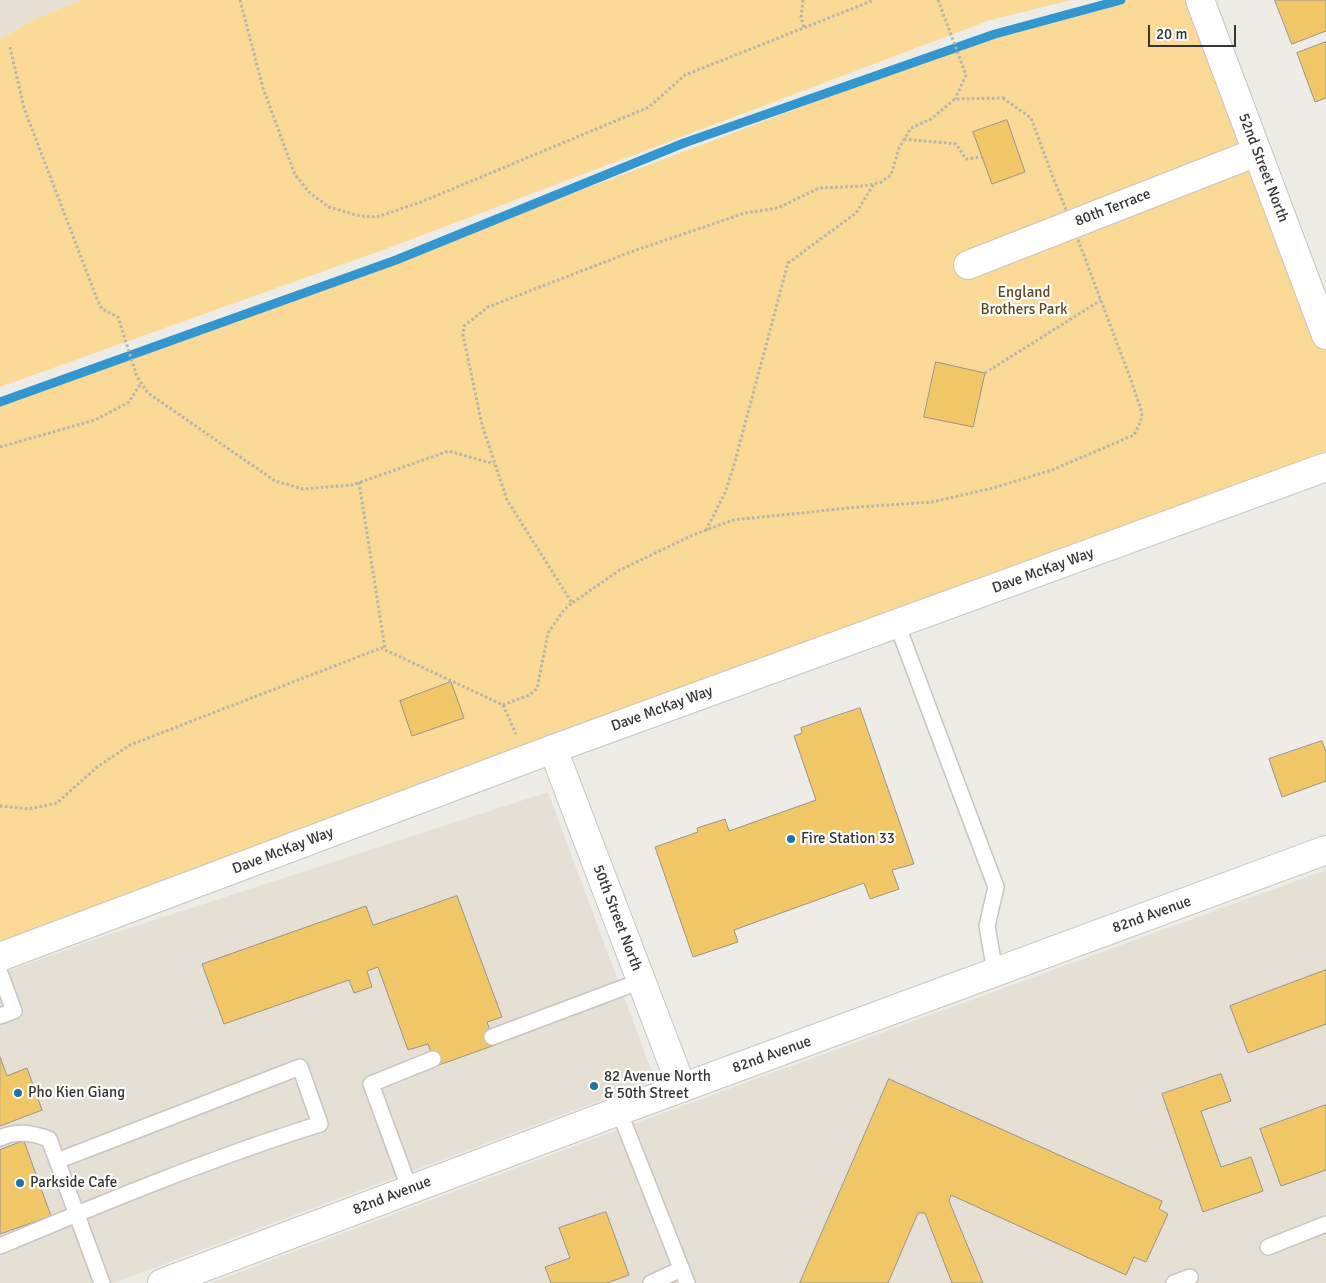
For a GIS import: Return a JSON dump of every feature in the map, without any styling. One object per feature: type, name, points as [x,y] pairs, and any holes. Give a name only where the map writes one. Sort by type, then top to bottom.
[{"type":"street","name":"52nd Street North","points":[[1205,12],[1326,335]]},
{"type":"street","name":"80th Terrace","points":[[968,265],[1257,152]]},
{"type":"street","name":"Dave McKay Way","points":[[0,956],[553,749],[1326,467]]},
{"type":"street","name":"50th Street North","points":[[553,749],[682,1088]]},
{"type":"street","name":"82nd Avenue","points":[[162,1283],[619,1110],[1326,850]]},
{"type":"lane","points":[[897,624],[996,887],[987,926],[995,972]]},
{"type":"lane","points":[[0,973],[14,1011],[0,1016]]},
{"type":"lane","points":[[492,1037],[641,981]]},
{"type":"lane","points":[[410,1190],[372,1084],[433,1059]]},
{"type":"lane","points":[[0,1246],[266,1141],[320,1124],[300,1067],[57,1160]]},
{"type":"lane","points":[[619,1110],[684,1276],[651,1283]]},
{"type":"lane","points":[[0,1138],[11,1133],[32,1133],[49,1139],[102,1283]]},
{"type":"lane","points":[[1268,1247],[1326,1224]]},
{"type":"lane","points":[[1174,1283],[1190,1277]]},
{"type":"path","points":[[240,0],[263,88],[295,175],[310,193],[328,207],[360,216],[377,217],[430,198],[649,106],[685,75],[874,0]]},
{"type":"path","points":[[803,0],[801,17],[804,28]]},
{"type":"path","points":[[572,602],[507,500],[482,425],[463,335],[464,326],[472,317],[488,307],[628,253],[745,214],[778,208],[819,188],[865,186],[881,182],[891,175],[899,148],[911,128],[931,119],[955,98],[966,74],[938,0]]},
{"type":"path","points":[[10,47],[24,108],[94,290],[102,309],[118,317],[137,377],[148,393],[275,480],[303,489],[352,485],[448,451],[495,464]]},
{"type":"path","points":[[503,705],[529,695],[537,689],[548,633],[563,611],[572,602],[620,570],[693,535],[733,520],[940,500],[993,488],[1052,470],[1134,435],[1141,421],[1142,413],[1031,118],[1003,98],[955,98]]},
{"type":"path","points":[[904,139],[956,144],[966,159],[982,157]]},
{"type":"path","points":[[706,530],[725,493],[734,465],[788,263],[856,213],[874,184]]},
{"type":"path","points":[[985,373],[1100,300]]},
{"type":"path","points":[[0,448],[95,420],[129,402],[141,383]]},
{"type":"path","points":[[359,482],[385,650]]},
{"type":"path","points":[[0,806],[29,809],[57,803],[97,767],[130,745],[381,648],[503,705],[518,740]]},
{"type":"shaded area","points":[[0,0],[82,0],[35,19],[0,39]]},
{"type":"shaded area","points":[[548,792],[655,1080],[114,1283],[0,1283],[0,974],[96,939]]},
{"type":"shaded area","points":[[1326,870],[1326,1283],[211,1283],[625,1127]]},
{"type":"green space","points":[[82,0],[1071,0],[990,20],[391,247],[0,387],[0,39],[35,19]]},
{"type":"green space","name":"England Brothers Park","points":[[1129,0],[1200,0],[1326,335],[1326,467],[0,957],[0,403],[396,260],[995,34]]},
{"type":"building","points":[[1275,0],[1326,0],[1326,31],[1292,44]]},
{"type":"building","points":[[1326,42],[1326,98],[1315,102],[1297,53]]},
{"type":"building","points":[[1007,120],[1025,172],[992,184],[973,132]]},
{"type":"building","points":[[936,362],[985,373],[973,427],[924,417]]},
{"type":"building","points":[[451,682],[464,718],[412,736],[400,701]]},
{"type":"building","name":"Fire Station 33","points":[[860,708],[914,864],[892,870],[899,889],[870,899],[864,883],[734,930],[738,942],[693,957],[655,847],[698,832],[697,828],[725,819],[729,831],[816,800],[794,736],[802,733],[801,728]]},
{"type":"building","points":[[1322,741],[1326,752],[1326,781],[1282,797],[1269,759]]},
{"type":"building","points":[[457,896],[502,1017],[487,1022],[495,1045],[436,1066],[428,1044],[408,1050],[378,967],[367,971],[372,987],[354,993],[349,980],[224,1024],[202,964],[366,906],[373,925]]},
{"type":"building","points":[[1326,970],[1326,1024],[1248,1053],[1230,1006]]},
{"type":"building","name":"Pho Kien Giang","points":[[0,1057],[7,1076],[27,1068],[42,1110],[0,1126]]},
{"type":"building","points":[[1221,1074],[1231,1101],[1201,1111],[1221,1167],[1251,1157],[1263,1191],[1203,1212],[1162,1094]]},
{"type":"building","points":[[889,1079],[1162,1201],[1159,1209],[1168,1214],[1146,1262],[1134,1257],[1126,1275],[951,1195],[949,1201],[983,1283],[952,1283],[925,1213],[918,1213],[888,1283],[800,1283]]},
{"type":"building","points":[[1326,1105],[1326,1170],[1281,1186],[1260,1129]]},
{"type":"building","name":"Parkside Cafe","points":[[24,1141],[51,1216],[0,1234],[0,1150]]},
{"type":"building","points":[[606,1212],[629,1275],[607,1283],[551,1283],[545,1267],[570,1258],[559,1228]]},
{"type":"waterway","points":[[0,402],[396,260],[684,143],[995,34],[1121,0]]},
{"type":"place","name":"Fire Station 33","points":[[791,839]]},
{"type":"place","name":"82 Avenue North & 50th Street","points":[[594,1086]]},
{"type":"place","name":"Pho Kien Giang","points":[[18,1093]]},
{"type":"place","name":"Parkside Cafe","points":[[20,1183]]}]
